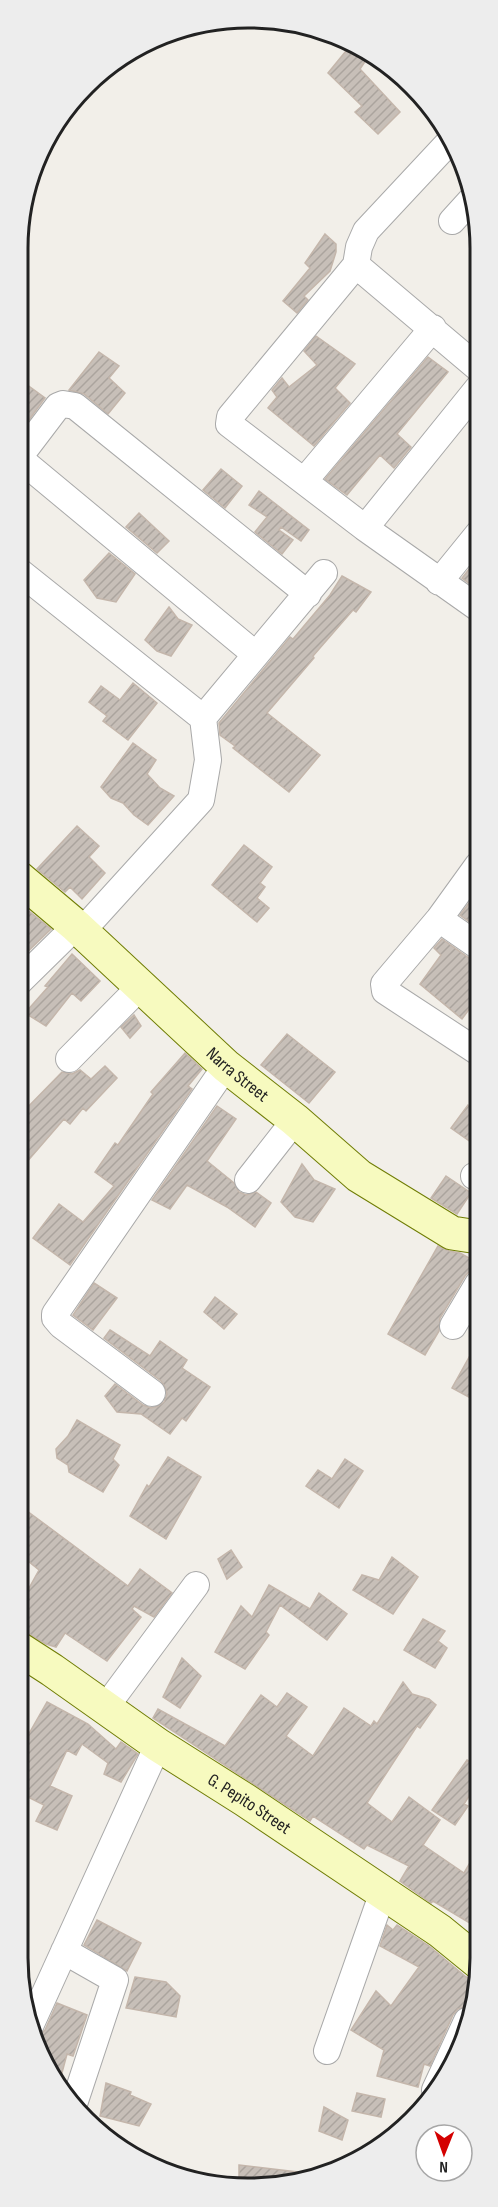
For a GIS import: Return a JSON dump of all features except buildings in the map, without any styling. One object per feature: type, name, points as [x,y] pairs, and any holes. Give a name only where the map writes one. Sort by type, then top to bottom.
[{"type":"street","points":[[445,147],[366,231],[359,247],[356,265],[228,419],[229,424],[365,528],[470,603]]},
{"type":"street","points":[[452,221],[465,206]]},
{"type":"street","points":[[356,265],[470,361]]},
{"type":"street","points":[[304,481],[433,328]]},
{"type":"street","points":[[365,528],[470,398]]},
{"type":"street","points":[[28,446],[58,406],[75,406],[308,594]]},
{"type":"street","points":[[28,464],[255,654]]},
{"type":"street","points":[[439,582],[470,544]]},
{"type":"street","points":[[203,718],[324,573]]},
{"type":"street","points":[[28,578],[203,718],[208,760],[201,800],[79,929],[28,974]]},
{"type":"street","points":[[470,875],[439,919],[386,981],[385,991],[470,1047]]},
{"type":"street","name":"Narra Street","points":[[28,886],[79,929],[226,1066],[295,1120],[359,1176],[452,1233],[470,1236]]},
{"type":"street","points":[[439,919],[470,940]]},
{"type":"street","points":[[69,1059],[140,987]]},
{"type":"street","points":[[152,1393],[61,1325],[55,1318],[55,1314],[226,1066]]},
{"type":"street","points":[[248,1180],[295,1120]]},
{"type":"street","points":[[453,1326],[470,1297]]},
{"type":"street","points":[[105,1708],[196,1585]]},
{"type":"street","name":"G. Pepito Street","points":[[28,1655],[158,1745],[246,1800],[440,1931],[470,1955]]},
{"type":"street","points":[[36,2014],[158,1745]]},
{"type":"street","points":[[327,2051],[383,1893]]},
{"type":"street","points":[[64,1951],[115,1980],[77,2095]]}]
